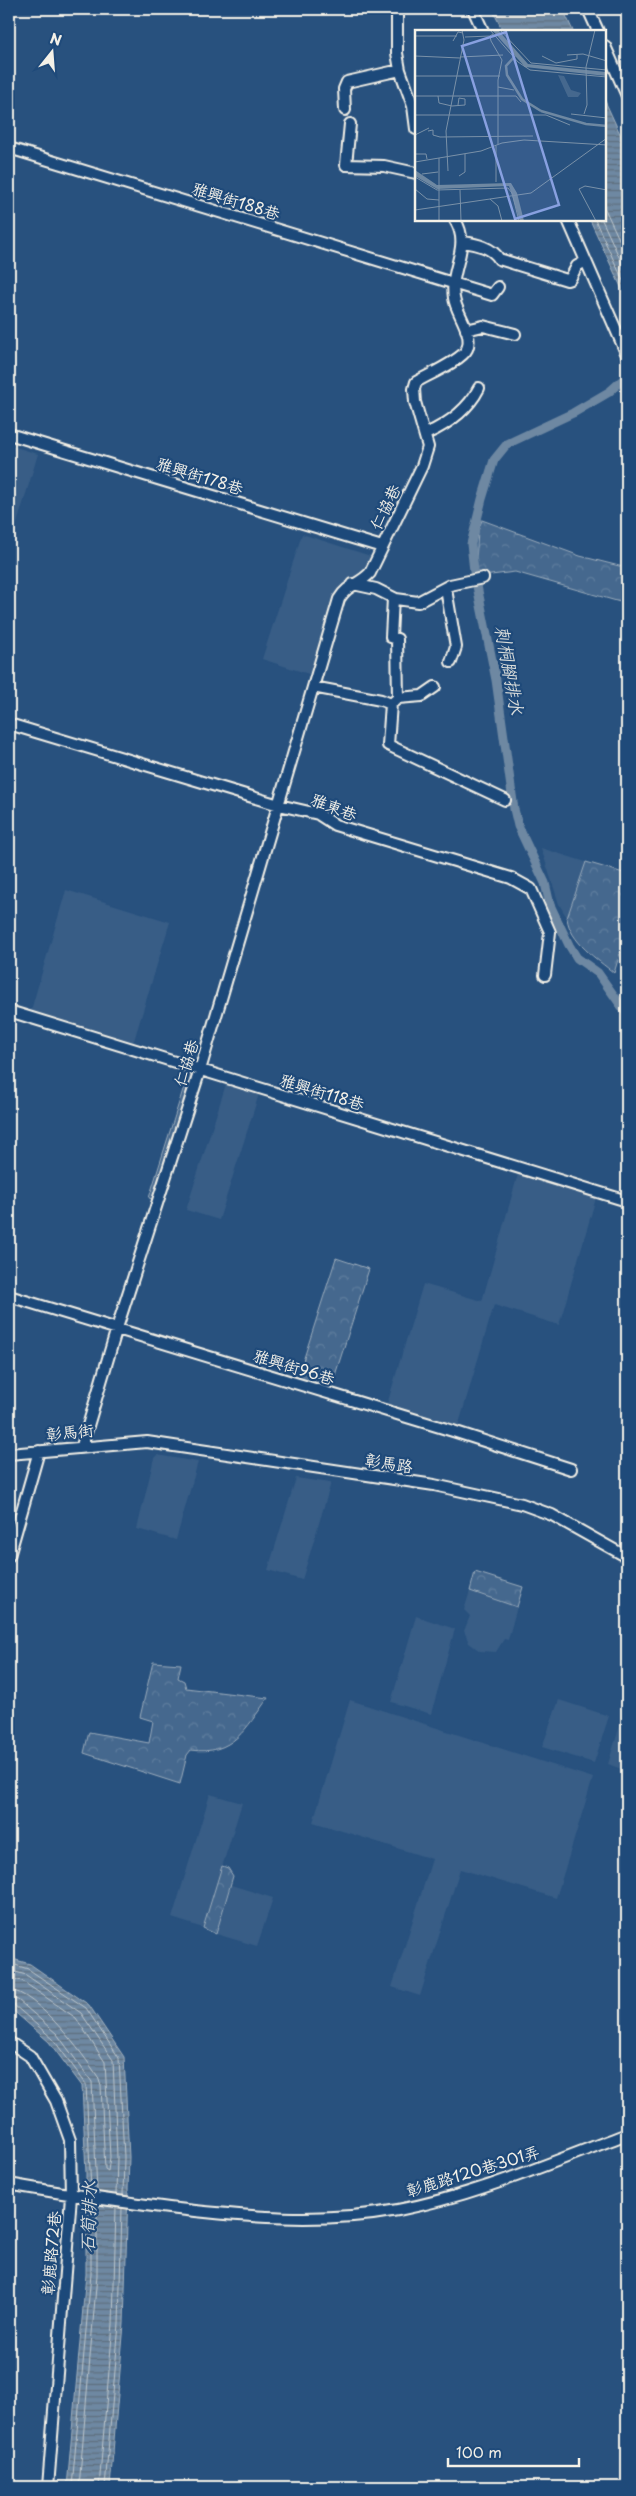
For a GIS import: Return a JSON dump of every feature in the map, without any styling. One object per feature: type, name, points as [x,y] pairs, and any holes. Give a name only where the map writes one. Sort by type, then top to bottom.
[{"type":"street","points":[[398,9],[397,53],[400,70],[413,106],[415,121]]},
{"type":"street","points":[[473,9],[483,30]]},
{"type":"street","points":[[588,9],[598,30]]},
{"type":"street","points":[[606,48],[627,96]]},
{"type":"street","points":[[346,110],[344,89],[347,82],[400,70]]},
{"type":"street","points":[[350,124],[346,165],[384,166],[415,173]]},
{"type":"street","name":"雅興街188巷","points":[[9,148],[492,295],[498,286]]},
{"type":"street","points":[[456,221],[463,242],[477,244],[496,253],[500,259],[567,280],[570,279],[577,266],[586,261]]},
{"type":"street","points":[[568,221],[627,355]]},
{"type":"street","name":"仁協巷","points":[[82,1446],[117,1328],[200,1070],[340,600],[345,589],[364,580],[370,573],[422,466],[428,447],[426,434],[417,411],[414,388],[416,382],[461,357],[467,350],[469,343],[466,330],[454,297],[454,274],[463,242]]},
{"type":"street","points":[[466,330],[483,326],[515,334]]},
{"type":"street","points":[[426,434],[460,414],[473,401],[479,388]]},
{"type":"street","name":"雅興街178巷","points":[[9,434],[382,547]]},
{"type":"street","points":[[353,584],[376,589],[393,598],[418,602],[446,589],[450,585],[483,578]]},
{"type":"street","points":[[446,589],[456,647],[451,662]]},
{"type":"street","points":[[393,598],[391,638],[397,639],[394,701],[388,745],[505,800]]},
{"type":"street","points":[[314,687],[394,701],[422,696],[436,687]]},
{"type":"street","name":"雅東巷","points":[[9,724],[279,805],[318,814],[335,825],[511,878],[531,889],[550,932],[545,975]]},
{"type":"street","name":"雅興街118巷","points":[[9,1011],[627,1201]]},
{"type":"street","name":"雅興街96巷","points":[[9,1296],[453,1431],[570,1469]]},
{"type":"street","name":"彰馬街","points":[[9,1454],[134,1441]]},
{"type":"street","name":"彰馬路","points":[[134,1441],[434,1485],[522,1504],[552,1515],[627,1557]]},
{"type":"street","points":[[9,1556],[39,1451]]},
{"type":"street","name":"彰鹿路72巷","points":[[9,2042],[30,2056],[56,2101],[70,2140],[71,2196],[48,2487]]},
{"type":"street","name":"彰鹿路120巷301弄","points":[[9,2184],[71,2196],[248,2217],[314,2219],[366,2215],[447,2199],[627,2134]]},
{"type":"shaded area","points":[[9,445],[38,454],[9,550]]},
{"type":"shaded area","points":[[302,534],[377,558],[371,574],[343,596],[318,677],[262,659]]},
{"type":"shaded area","points":[[541,848],[586,862],[567,918],[559,904]]},
{"type":"shaded area","points":[[66,890],[170,922],[132,1047],[29,1017]]},
{"type":"shaded area","points":[[226,1084],[259,1094],[219,1220],[186,1210]]},
{"type":"shaded area","points":[[518,1174],[596,1198],[559,1325],[494,1305],[456,1434],[385,1411],[423,1284],[482,1301]]},
{"type":"shaded area","points":[[157,1455],[198,1462],[176,1540],[137,1529],[154,1458]]},
{"type":"shaded area","points":[[296,1478],[331,1483],[302,1580],[268,1570]]},
{"type":"shaded area","points":[[470,1591],[517,1607],[508,1640],[504,1639],[496,1652],[480,1651],[469,1643],[464,1631],[470,1616],[464,1610]]},
{"type":"shaded area","points":[[416,1616],[455,1629],[431,1714],[391,1702]]},
{"type":"shaded area","points":[[350,1700],[593,1778],[556,1898],[460,1869],[420,1996],[392,1987],[432,1859],[313,1822]]},
{"type":"shaded area","points":[[559,1700],[609,1716],[594,1763],[542,1747]]},
{"type":"shaded area","points":[[627,1703],[627,1771],[608,1764]]},
{"type":"shaded area","points":[[210,1794],[242,1803],[203,1928],[172,1918]]},
{"type":"shaded area","points":[[231,1885],[273,1898],[257,1946],[216,1934]]},
{"type":"green space","points":[[482,520],[580,556],[627,568],[627,604],[515,572],[475,577],[478,531]]},
{"type":"green space","points":[[586,862],[627,874],[627,930],[614,973],[585,949],[569,927],[567,918]]},
{"type":"green space","points":[[188,1074],[195,1078],[156,1200],[149,1198]]},
{"type":"green space","points":[[336,1258],[369,1269],[329,1394],[296,1383]]},
{"type":"green space","points":[[475,1572],[523,1587],[517,1607],[470,1591]]},
{"type":"green space","points":[[153,1662],[181,1664],[178,1678],[184,1681],[186,1688],[268,1698],[253,1720],[237,1738],[218,1749],[205,1751],[191,1750],[187,1755],[180,1784],[84,1753],[89,1732],[149,1743],[153,1721],[140,1717]]},
{"type":"green space","points":[[222,1866],[228,1868],[233,1876],[216,1934],[203,1928]]},
{"type":"water","points":[[492,9],[563,9],[573,30],[502,30]]},
{"type":"water","points":[[606,103],[627,149],[627,300],[590,221],[606,221]]},
{"type":"water","name":"石筍排水","points":[[9,1958],[30,1964],[89,2005],[124,2057],[129,2157],[124,2324],[110,2487],[67,2487],[86,2274],[86,2173],[82,2086],[49,2042],[9,2007]]},
{"type":"waterway","name":"刺桐腳排水","points":[[627,376],[609,392],[573,413],[507,444],[494,460],[471,544],[474,571],[496,680],[518,826],[545,883],[550,905],[569,945],[577,958],[598,973],[627,1014]]}]
